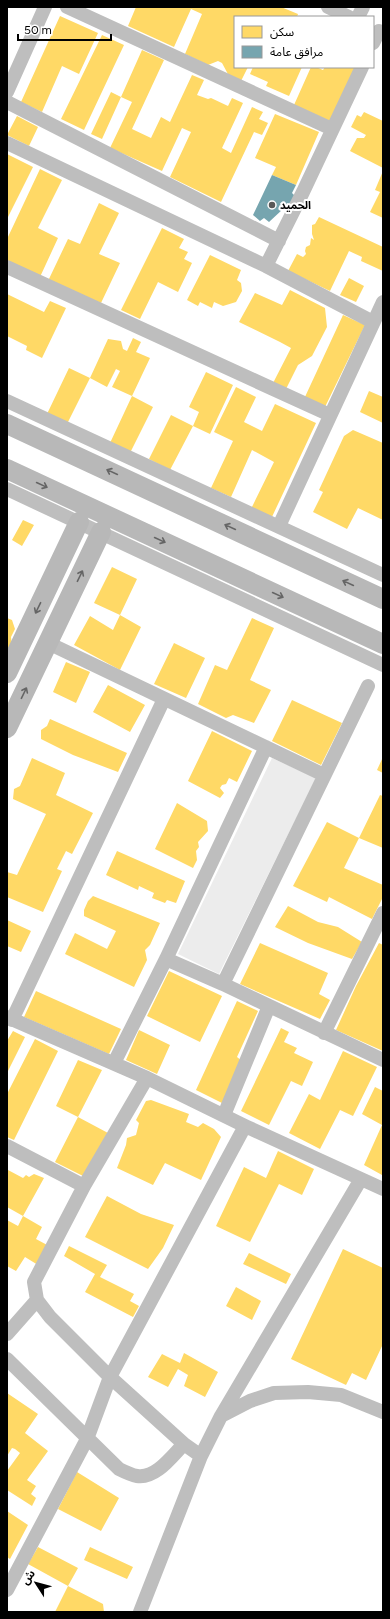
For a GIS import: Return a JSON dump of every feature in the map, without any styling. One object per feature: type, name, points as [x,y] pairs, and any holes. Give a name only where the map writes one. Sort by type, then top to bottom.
[{"type":"main road","points":[[7,424],[383,599]]},
{"type":"main road","points":[[7,469],[383,644]]},
{"type":"main road","points":[[7,673],[79,522]]},
{"type":"main road","points":[[7,728],[101,532]]},
{"type":"street","points":[[7,92],[45,7]]},
{"type":"street","points":[[67,7],[332,129]]},
{"type":"street","points":[[328,7],[347,16]]},
{"type":"street","points":[[266,266],[362,68]]},
{"type":"street","points":[[7,102],[279,240]]},
{"type":"street","points":[[7,143],[266,266],[374,322]]},
{"type":"street","points":[[7,267],[330,415]]},
{"type":"street","points":[[280,526],[383,302]]},
{"type":"street","points":[[7,402],[383,574]]},
{"type":"street","points":[[7,489],[383,665]]},
{"type":"street","points":[[48,643],[324,775]]},
{"type":"street","points":[[223,984],[368,686]]},
{"type":"street","points":[[164,699],[10,1019],[147,1078],[246,1126],[383,1189]]},
{"type":"street","points":[[114,1063],[166,959],[266,747]]},
{"type":"street","points":[[324,1033],[383,913]]},
{"type":"street","points":[[166,959],[223,984],[383,1060]]},
{"type":"street","points":[[224,1115],[269,1006]]},
{"type":"street","points":[[147,1078],[84,1186],[34,1282],[38,1300],[50,1317],[110,1377],[184,1444],[201,1456]]},
{"type":"street","points":[[7,1590],[87,1439],[110,1377],[246,1126]]},
{"type":"street","points":[[7,1146],[84,1186]]},
{"type":"street","points":[[140,1612],[201,1456],[221,1416],[361,1179]]},
{"type":"street","points":[[7,1334],[38,1300]]},
{"type":"street","points":[[7,1359],[119,1469],[137,1476],[149,1475],[163,1466],[184,1444]]},
{"type":"street","points":[[221,1416],[250,1401],[274,1394],[308,1392],[341,1395],[383,1412]]},
{"type":"shaded area","points":[[272,758],[316,778],[219,974],[178,954]]},
{"type":"building: سكن","points":[[136,7],[281,7],[298,14],[297,16],[234,16],[234,68],[248,68],[241,81],[229,76],[222,63],[218,61],[208,65],[185,54],[202,14],[191,9],[174,47],[128,26]]},
{"type":"building: سكن","points":[[60,16],[98,33],[79,74],[62,66],[42,112],[21,102]]},
{"type":"building: سكن","points":[[102,35],[124,45],[84,130],[61,119]]},
{"type":"building: سكن","points":[[142,50],[164,60],[132,129],[151,138],[161,117],[170,122],[192,75],[204,80],[197,95],[208,99],[211,98],[228,106],[232,98],[243,103],[222,148],[231,153],[252,107],[263,112],[259,119],[268,123],[262,135],[254,132],[221,202],[170,177],[191,132],[182,128],[162,171],[110,148],[132,102],[121,97]]},
{"type":"building: سكن","points":[[253,68],[302,68],[289,96],[266,86],[268,82],[250,74]]},
{"type":"building: سكن","points":[[311,68],[318,68],[323,70],[324,68],[356,68],[332,122],[294,105]]},
{"type":"building: سكن","points":[[111,92],[121,97],[102,139],[91,134]]},
{"type":"building: سكن","points":[[364,112],[383,121],[383,168],[350,151],[357,138],[364,138],[366,135],[351,127],[357,115],[361,117]]},
{"type":"building: سكن","points":[[275,114],[319,132],[296,185],[272,175],[276,167],[255,158]]},
{"type":"building: سكن","points":[[17,116],[38,127],[29,146],[7,135]]},
{"type":"building: سكن","points":[[7,154],[33,167],[7,219]]},
{"type":"building: سكن","points":[[40,169],[62,180],[38,228],[58,238],[40,277],[7,262],[7,239]]},
{"type":"building: سكن","points":[[383,171],[383,218],[370,212],[380,192],[375,190]]},
{"type":"building: سكن","points":[[99,203],[119,213],[99,254],[120,263],[101,303],[48,281],[68,239],[80,244]]},
{"type":"building: سكن","points":[[319,217],[383,247],[383,271],[361,261],[362,257],[349,251],[330,291],[288,271],[297,254],[303,257],[306,254],[306,247],[310,245],[311,238],[314,240],[312,225],[315,224]]},
{"type":"building: سكن","points":[[162,228],[184,239],[179,248],[188,252],[184,259],[192,263],[178,292],[158,282],[140,319],[121,310]]},
{"type":"building: سكن","points":[[210,255],[241,270],[237,280],[241,283],[242,291],[236,302],[223,306],[214,302],[212,308],[200,302],[198,306],[187,300]]},
{"type":"building: سكن","points":[[349,278],[364,286],[356,302],[340,295]]},
{"type":"building: سكن","points":[[290,290],[325,308],[327,327],[312,356],[298,365],[285,391],[272,385],[291,348],[239,322],[255,293],[282,305]]},
{"type":"building: سكن","points":[[7,294],[44,312],[50,301],[66,308],[42,358],[26,350],[27,346],[7,336]]},
{"type":"building: سكن","points":[[343,315],[365,325],[324,409],[304,399]]},
{"type":"building: سكن","points":[[133,338],[141,342],[136,352],[150,358],[132,396],[112,387],[120,371],[116,369],[107,387],[90,378],[108,339],[121,341],[123,349],[127,351]]},
{"type":"building: سكن","points":[[69,368],[90,378],[67,424],[47,414]]},
{"type":"building: سكن","points":[[206,372],[233,385],[210,434],[193,426],[199,412],[189,407]]},
{"type":"building: سكن","points":[[236,387],[256,397],[244,422],[262,431],[275,404],[316,423],[271,519],[251,509],[274,462],[252,450],[231,497],[211,488],[233,441],[214,432]]},
{"type":"building: سكن","points":[[369,391],[383,397],[383,423],[360,412]]},
{"type":"building: سكن","points":[[132,396],[153,407],[130,453],[110,443]]},
{"type":"building: سكن","points":[[171,415],[193,426],[170,470],[149,459]]},
{"type":"building: سكن","points":[[353,430],[383,443],[383,520],[358,508],[347,529],[313,512],[323,492],[319,490],[344,436]]},
{"type":"building: سكن","points":[[23,520],[34,525],[22,546],[12,540]]},
{"type":"building: سكن","points":[[112,567],[137,579],[120,615],[94,603]]},
{"type":"building: سكن","points":[[120,615],[141,627],[120,670],[74,645],[90,616],[113,630]]},
{"type":"building: سكن","points":[[7,618],[12,620],[15,629],[11,637],[12,645],[7,665]]},
{"type":"building: سكن","points":[[252,618],[274,628],[250,680],[271,690],[254,723],[233,715],[226,718],[198,704],[215,665],[227,670]]},
{"type":"building: سكن","points":[[174,643],[205,658],[186,698],[154,684]]},
{"type":"building: سكن","points":[[66,662],[90,672],[76,703],[53,692]]},
{"type":"building: سكن","points":[[108,685],[145,705],[130,732],[93,712]]},
{"type":"building: سكن","points":[[292,700],[342,723],[321,765],[272,741]]},
{"type":"building: سكن","points":[[50,719],[127,753],[118,772],[73,755],[41,739],[41,730],[47,726]]},
{"type":"building: سكن","points":[[212,731],[252,751],[237,782],[229,778],[226,784],[222,785],[220,788],[224,793],[220,798],[188,781]]},
{"type":"building: سكن","points":[[383,757],[383,773],[377,770]]},
{"type":"building: سكن","points":[[32,758],[65,773],[56,795],[93,813],[72,854],[66,851],[57,869],[62,871],[43,912],[7,897],[7,872],[17,875],[46,814],[13,799],[14,789],[20,786]]},
{"type":"building: سكن","points":[[380,795],[383,796],[383,848],[359,838]]},
{"type":"building: سكن","points":[[177,803],[207,821],[208,831],[198,842],[199,847],[196,851],[197,860],[193,868],[155,849]]},
{"type":"building: سكن","points":[[327,822],[359,838],[344,868],[383,885],[383,897],[372,919],[329,897],[327,902],[293,886]]},
{"type":"building: سكن","points":[[117,851],[185,881],[176,903],[167,900],[165,903],[152,898],[154,893],[139,886],[138,890],[106,875]]},
{"type":"building: سكن","points":[[93,896],[160,923],[150,945],[145,950],[147,960],[134,987],[65,954],[75,933],[107,949],[116,931],[84,916],[84,910],[88,901]]},
{"type":"building: سكن","points":[[288,906],[318,922],[338,927],[362,942],[352,959],[308,943],[275,927]]},
{"type":"building: سكن","points":[[7,920],[31,931],[21,952],[7,946]]},
{"type":"building: سكن","points":[[260,943],[328,973],[319,994],[330,1000],[320,1019],[240,984]]},
{"type":"building: سكن","points":[[379,943],[383,945],[383,1051],[336,1030],[356,986]]},
{"type":"building: سكن","points":[[169,971],[222,996],[200,1042],[147,1016]]},
{"type":"building: سكن","points":[[36,991],[121,1029],[109,1054],[24,1017]]},
{"type":"building: سكن","points":[[237,1001],[258,1011],[237,1057],[242,1061],[222,1103],[196,1090]]},
{"type":"building: سكن","points":[[281,1028],[289,1032],[284,1042],[297,1048],[294,1053],[313,1062],[302,1086],[291,1081],[269,1125],[241,1111]]},
{"type":"building: سكن","points":[[139,1030],[170,1045],[157,1074],[126,1060]]},
{"type":"building: سكن","points":[[13,1031],[25,1037],[7,1073],[7,1041]]},
{"type":"building: سكن","points":[[35,1039],[58,1051],[14,1140],[7,1137],[7,1094]]},
{"type":"building: سكن","points":[[343,1051],[377,1067],[353,1116],[340,1110],[320,1149],[289,1133],[309,1094],[320,1100]]},
{"type":"building: سكن","points":[[78,1060],[102,1070],[78,1117],[56,1106]]},
{"type":"building: سكن","points":[[375,1087],[383,1091],[382,1175],[364,1165],[382,1125],[362,1114]]},
{"type":"building: سكن","points":[[151,1100],[189,1114],[186,1122],[198,1127],[203,1123],[214,1129],[221,1137],[201,1180],[165,1163],[153,1185],[117,1168],[126,1145],[127,1138],[136,1135],[139,1123],[136,1120],[146,1101]]},
{"type":"building: سكن","points":[[78,1117],[108,1133],[85,1177],[55,1162]]},
{"type":"building: سكن","points":[[278,1151],[314,1169],[302,1195],[279,1184],[250,1242],[216,1226],[244,1167],[266,1178]]},
{"type":"building: سكن","points":[[8,1170],[23,1178],[26,1175],[29,1177],[34,1174],[44,1178],[23,1216],[7,1207]]},
{"type":"building: سكن","points":[[107,1196],[141,1214],[174,1225],[163,1248],[148,1269],[85,1237]]},
{"type":"building: سكن","points":[[23,1216],[42,1227],[36,1239],[49,1246],[38,1265],[25,1257],[16,1271],[7,1266],[7,1220],[18,1226]]},
{"type":"building: سكن","points":[[69,1246],[107,1265],[100,1277],[134,1294],[130,1301],[139,1306],[133,1317],[85,1292],[95,1274],[64,1256]]},
{"type":"building: سكن","points":[[343,1249],[383,1268],[383,1344],[366,1380],[352,1373],[346,1385],[291,1359]]},
{"type":"building: سكن","points":[[249,1253],[291,1274],[286,1284],[243,1264]]},
{"type":"building: سكن","points":[[236,1287],[261,1301],[252,1320],[226,1306]]},
{"type":"building: سكن","points":[[184,1353],[218,1372],[205,1397],[184,1386],[188,1375],[178,1369],[168,1387],[148,1377],[162,1354],[180,1363]]},
{"type":"building: سكن","points":[[7,1393],[38,1414],[25,1433],[48,1451],[27,1480],[36,1486],[31,1494],[36,1498],[32,1506],[7,1490],[7,1471],[20,1453],[12,1448],[7,1456]]},
{"type":"building: سكن","points":[[77,1472],[119,1498],[101,1531],[58,1509]]},
{"type":"building: سكن","points":[[7,1511],[28,1525],[10,1559],[7,1557]]},
{"type":"building: سكن","points":[[38,1547],[78,1568],[68,1586],[28,1564]]},
{"type":"building: سكن","points":[[90,1547],[133,1567],[127,1579],[84,1560]]},
{"type":"building: سكن","points":[[68,1586],[103,1604],[104,1612],[55,1612]]},
{"type":"building: مرافق عامة","points":[[272,175],[296,185],[292,193],[296,197],[269,222],[264,218],[260,221],[253,215]]},
{"type":"place","name":"الحميد","points":[[272,205]]}]
